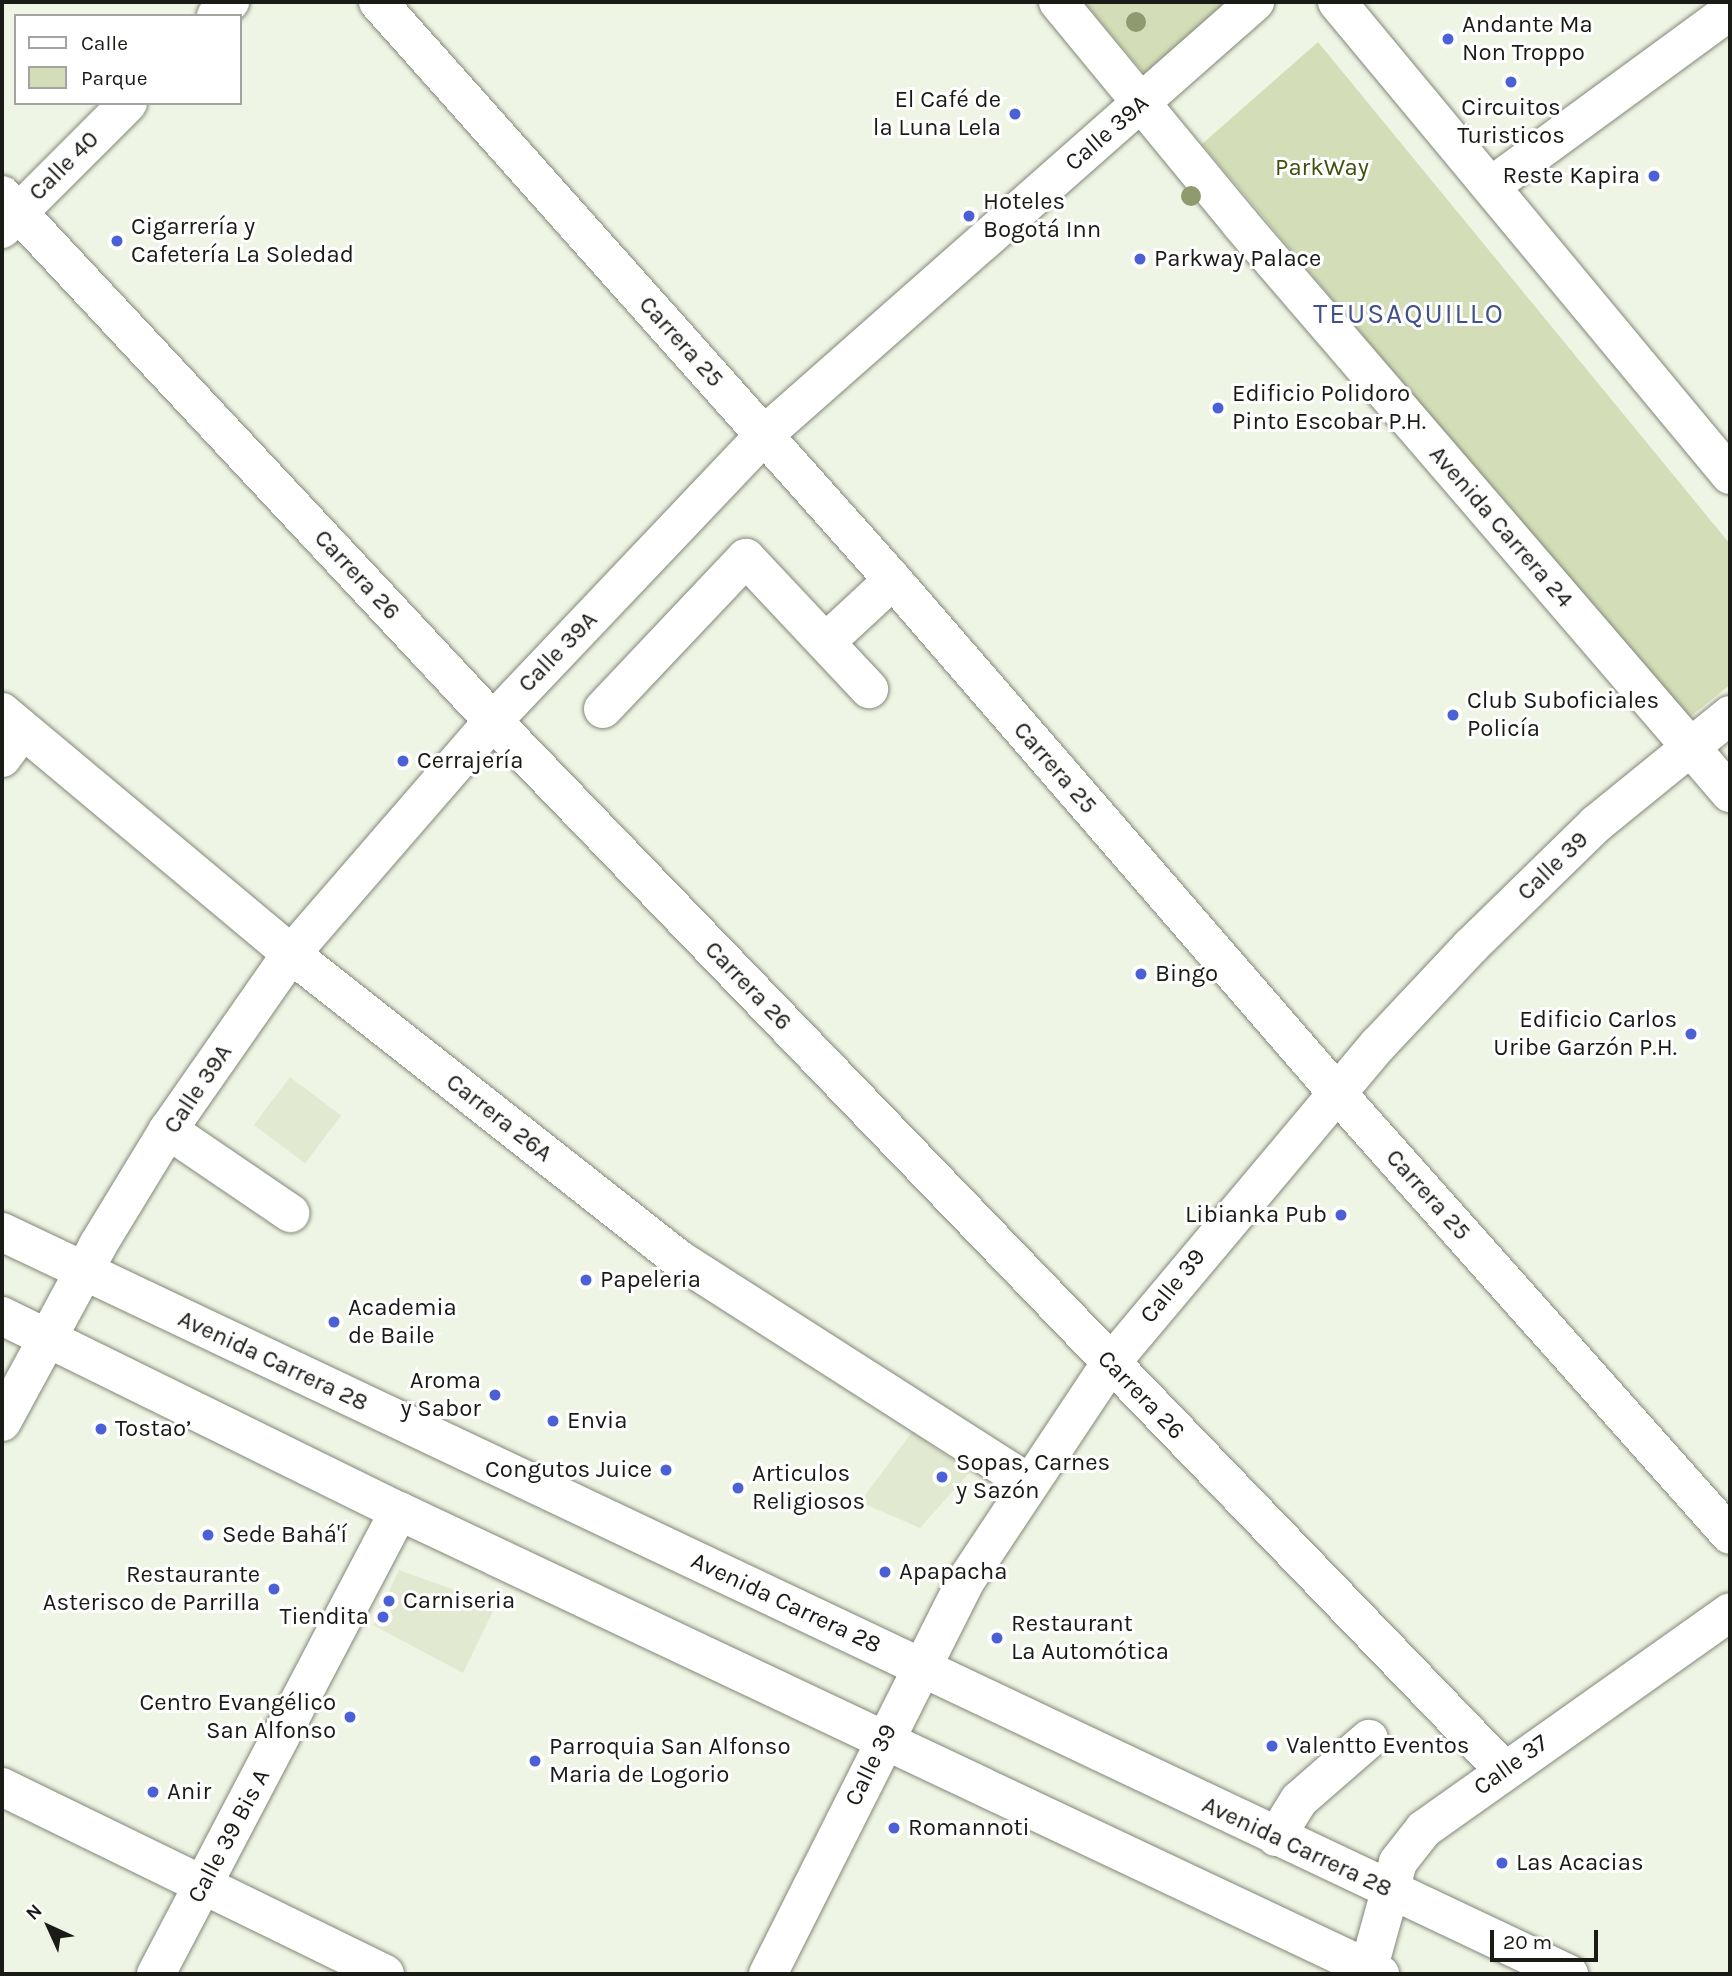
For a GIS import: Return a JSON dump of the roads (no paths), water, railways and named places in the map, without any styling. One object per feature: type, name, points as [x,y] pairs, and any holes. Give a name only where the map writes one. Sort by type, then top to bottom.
[{"type":"street","name":"Carrera 25","points":[[378,2],[893,580],[1337,1093],[1730,1535]]},
{"type":"street","name":"Avenida Carrera 24","points":[[1058,2],[1140,103],[1730,793]]},
{"type":"street","name":"Calle 39A","points":[[2,1422],[84,1270],[169,1130],[291,954],[493,721],[764,435],[1255,2]]},
{"type":"street","points":[[1337,2],[1730,475]]},
{"type":"street","points":[[1490,186],[1730,11]]},
{"type":"street","name":"Calle 40","points":[[7,212],[126,105]]},
{"type":"street","name":"Carrera 26","points":[[7,212],[1110,1364],[1503,1769]]},
{"type":"street","points":[[603,709],[746,558],[869,689]]},
{"type":"street","points":[[826,642],[893,580]]},
{"type":"street","name":"Calle 39","points":[[768,1974],[920,1666],[967,1579],[1027,1482],[1110,1364],[1337,1093],[1471,946],[1596,824],[1730,715]]},
{"type":"street","name":"Carrera 26A","points":[[9,733],[680,1260],[1027,1482]]},
{"type":"street","points":[[169,1130],[290,1213]]},
{"type":"street","name":"Avenida Carrera 28","points":[[2,1232],[1569,1974]]},
{"type":"street","points":[[2,1316],[399,1511],[1372,1973]]},
{"type":"street","name":"Calle 39 Bis A","points":[[156,1974],[399,1511]]},
{"type":"street","name":"Calle 37","points":[[1372,1973],[1388,1890],[1398,1862],[1416,1837],[1503,1769],[1730,1612]]},
{"type":"street","points":[[1276,1837],[1299,1800],[1369,1740]]},
{"type":"street","points":[[2,1787],[204,1883],[385,1974]]},
{"type":"place","name":"Andante Ma Non Troppo","points":[[1448,39]]},
{"type":"place","name":"Circuitos Turisticos","points":[[1511,82]]},
{"type":"place","name":"El Café de la Luna Lela","points":[[1015,114]]},
{"type":"place","name":"Reste Kapira","points":[[1654,176]]},
{"type":"place","name":"Hoteles Bogotá Inn","points":[[969,216]]},
{"type":"place","name":"Cigarrería y Cafetería La Soledad","points":[[117,241]]},
{"type":"place","name":"Parkway Palace","points":[[1140,259]]},
{"type":"place","name":"Edificio Polidoro Pinto Escobar P.H.","points":[[1218,408]]},
{"type":"place","name":"Club Suboficiales Policía","points":[[1453,715]]},
{"type":"place","name":"Cerrajería","points":[[403,761]]},
{"type":"place","name":"Bingo","points":[[1141,974]]},
{"type":"place","name":"Edificio Carlos Uribe Garzón P.H.","points":[[1691,1034]]},
{"type":"place","name":"Libianka Pub","points":[[1341,1215]]},
{"type":"place","name":"Papeleria","points":[[586,1280]]},
{"type":"place","name":"Academia de Baile","points":[[334,1322]]},
{"type":"place","name":"Aroma y Sabor","points":[[495,1395]]},
{"type":"place","name":"Envia","points":[[553,1421]]},
{"type":"place","name":"Tostao’","points":[[101,1429]]},
{"type":"place","name":"Congutos Juice","points":[[666,1470]]},
{"type":"place","name":"Sopas, Carnes y Sazón","points":[[942,1477]]},
{"type":"place","name":"Articulos Religiosos","points":[[738,1488]]},
{"type":"place","name":"Sede Bahá'í","points":[[208,1535]]},
{"type":"place","name":"Apapacha","points":[[885,1572]]},
{"type":"place","name":"Restaurante Asterisco de Parrilla","points":[[274,1589]]},
{"type":"place","name":"Carniseria","points":[[389,1601]]},
{"type":"place","name":"Tiendita","points":[[383,1617]]},
{"type":"place","name":"Restaurant La Automótica","points":[[997,1638]]},
{"type":"place","name":"Centro Evangélico San Alfonso","points":[[350,1717]]},
{"type":"place","name":"Valentto Eventos","points":[[1272,1746]]},
{"type":"place","name":"Parroquia San Alfonso Maria de Logorio","points":[[535,1761]]},
{"type":"place","name":"Anir","points":[[153,1792]]},
{"type":"place","name":"Romannoti","points":[[894,1828]]},
{"type":"place","name":"Las Acacias","points":[[1502,1863]]},
{"type":"district","name":"TEUSAQUILLO","points":[[1409,314]]},
{"type":"park label","name":"ParkWay","points":[[1322,168]]}]
